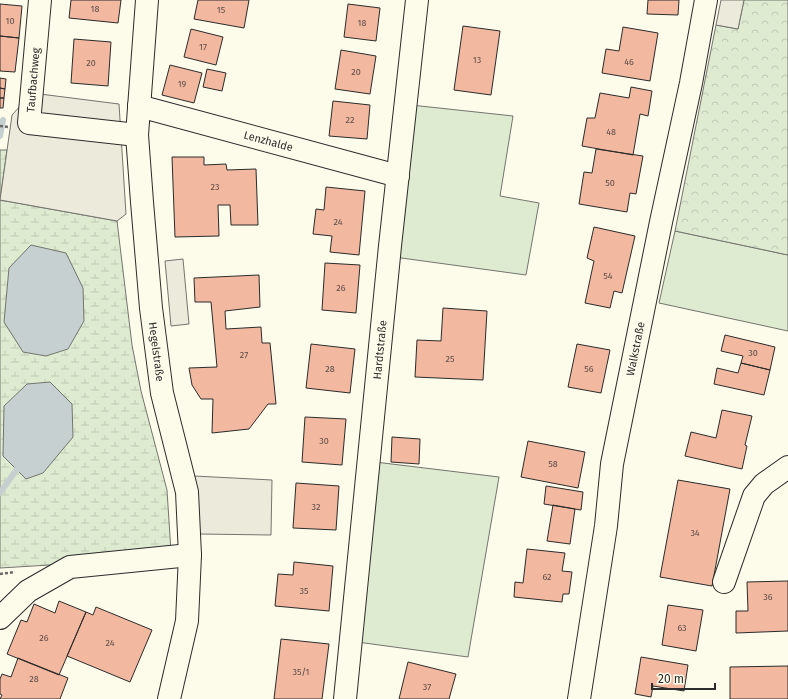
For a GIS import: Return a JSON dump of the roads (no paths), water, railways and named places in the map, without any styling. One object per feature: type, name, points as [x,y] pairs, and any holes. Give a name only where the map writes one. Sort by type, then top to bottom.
[{"type":"street","name":"Taufbachweg","points":[[40,0],[30,123],[137,135]]},
{"type":"street","name":"Hegelstraße","points":[[147,0],[137,135],[142,202],[151,308],[162,393],[187,492],[190,554],[187,621],[169,699]]},
{"type":"street","name":"Hardtstraße","points":[[345,699],[417,0]]},
{"type":"street","name":"Walkstraße","points":[[579,699],[606,526],[612,464],[691,82],[706,0]]},
{"type":"street","name":"Lenzhalde","points":[[139,106],[398,176]]},
{"type":"street","points":[[724,582],[754,496],[764,484],[788,467]]},
{"type":"street","points":[[0,618],[28,592],[70,567],[190,554]]},
{"type":"waterway","points":[[0,136],[3,120]]},
{"type":"waterway","points":[[0,493],[17,469]]}]
